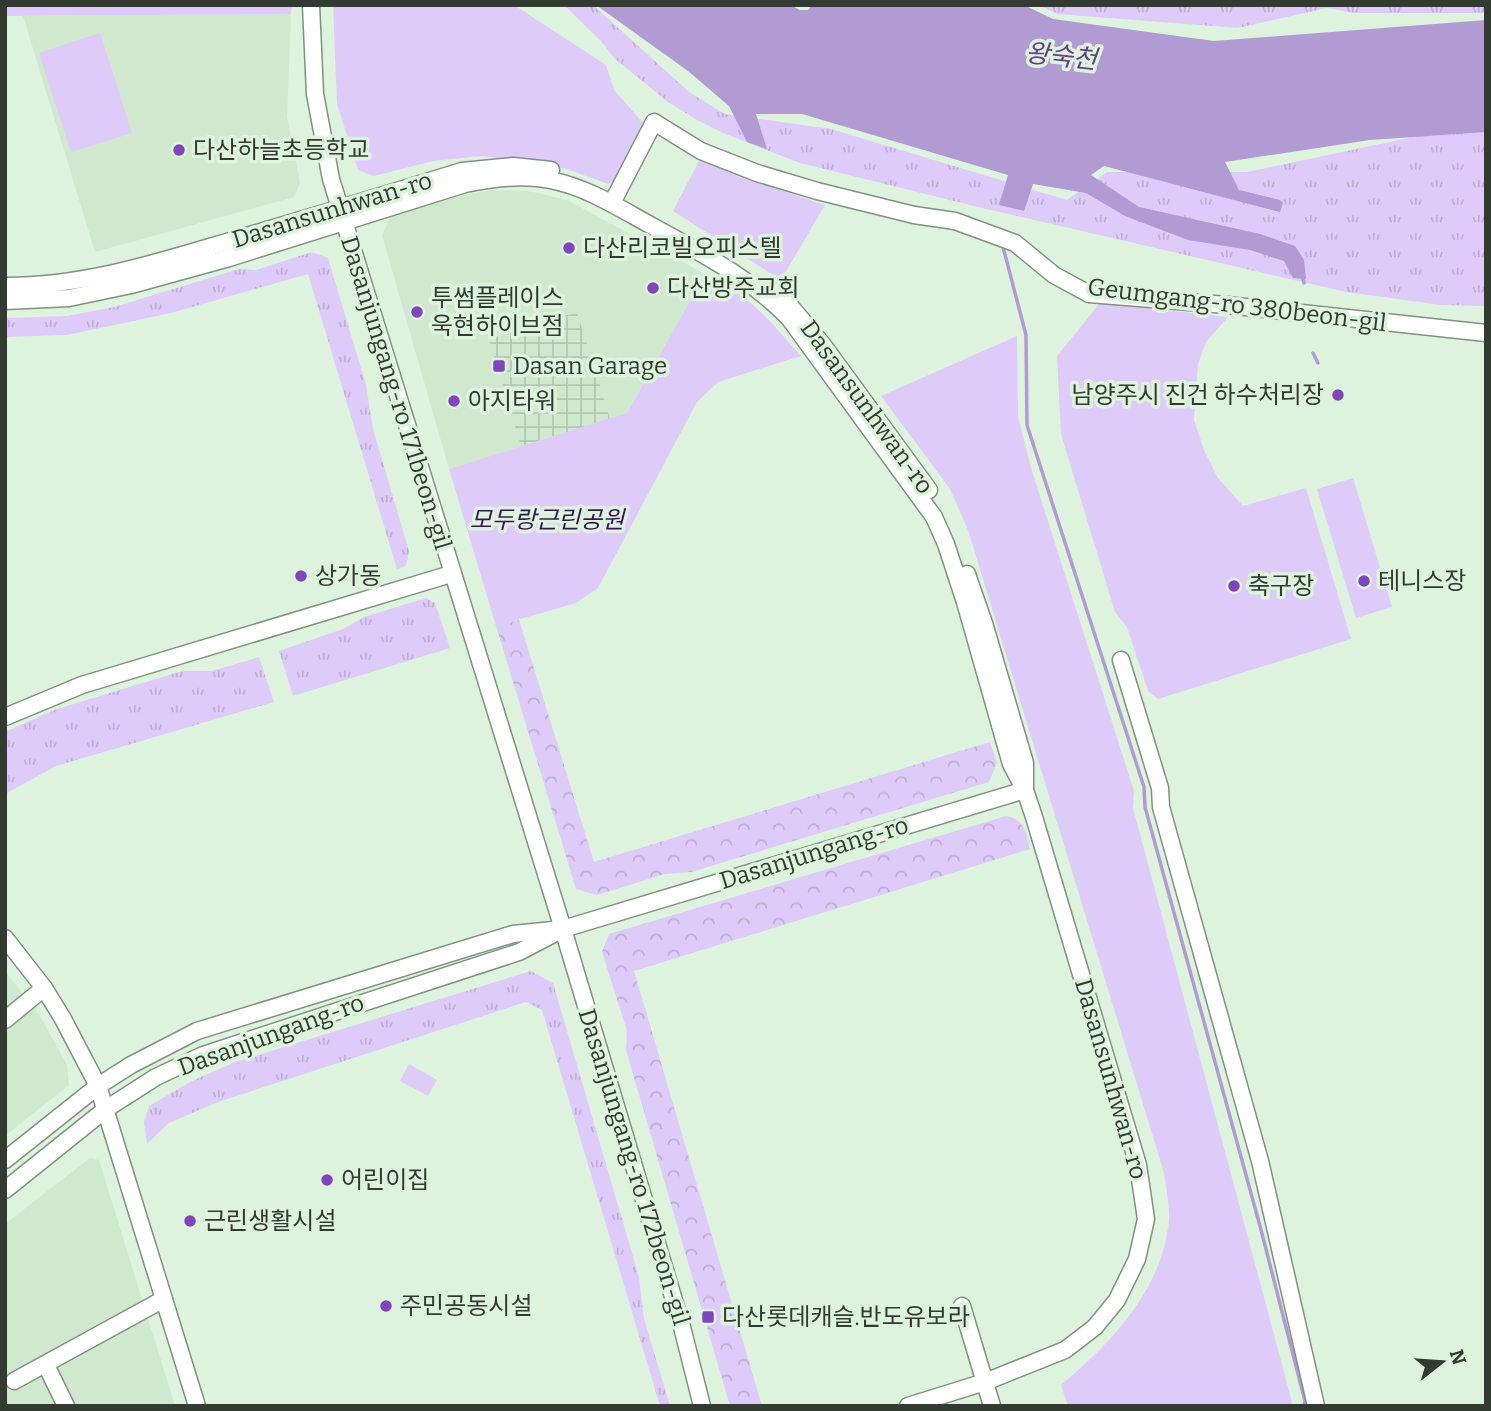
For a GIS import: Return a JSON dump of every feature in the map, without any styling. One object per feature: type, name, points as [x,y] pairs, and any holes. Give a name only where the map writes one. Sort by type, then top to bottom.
[{"type":"street","name":"Dasanjungang-ro 171beon-gil","points":[[311,5],[315,94],[331,178],[451,574],[563,929]]},
{"type":"street","name":"Geumgang-ro 380beon-gil","points":[[614,200],[654,122],[701,150],[757,173],[914,215],[955,221],[1015,243],[1054,275],[1089,293],[1486,333]]},
{"type":"street","name":"Dasansunhwan-ro","points":[[5,286],[40,286],[97,278],[465,184],[501,178],[547,179],[614,200],[732,259],[779,293],[823,345],[926,485],[951,533],[984,623],[1025,763],[1025,790],[1138,1166],[1146,1219],[1137,1259],[1118,1300],[1095,1327],[1065,1350],[985,1382],[908,1406]]},
{"type":"street","name":"Dasansunhwan-ro","points":[[5,301],[69,298],[131,285],[229,258],[342,215]]},
{"type":"street","name":"Dasanjungang-ro 171beon-gil","points":[[5,717],[82,685],[451,574]]},
{"type":"street","points":[[1121,660],[1160,788],[1161,807],[1260,1161],[1316,1406]]},
{"type":"street","name":"Dasanjungang-ro","points":[[5,1190],[106,1110],[156,1077],[203,1055],[519,952],[563,929],[1025,790]]},
{"type":"street","name":"Dasanjungang-ro","points":[[5,1160],[98,1086],[131,1065],[197,1031],[513,934],[563,929]]},
{"type":"street","name":"Dasanjungang-ro 172beon-gil","points":[[563,929],[682,1327],[702,1406]]},
{"type":"street","points":[[5,938],[44,988],[81,1050],[98,1086],[197,1406]]},
{"type":"street","points":[[5,1020],[44,988]]},
{"type":"street","points":[[14,1381],[164,1299]]},
{"type":"street","points":[[962,1306],[992,1406]]},
{"type":"street","points":[[46,1365],[66,1406]]},
{"type":"shaded area","name":"다산하늘초등학교","points":[[291,14],[287,117],[300,183],[294,197],[95,252],[23,16]]},
{"type":"shaded area","points":[[493,190],[529,191],[567,200],[705,274],[627,413],[449,469],[382,235],[391,216],[468,194]]},
{"type":"shaded area","points":[[577,312],[610,419],[521,446],[489,339]]},
{"type":"shaded area","points":[[5,971],[40,1016],[67,1065],[69,1085],[5,1136]]},
{"type":"shaded area","points":[[90,1158],[99,1160],[175,1406],[5,1406],[5,1224]]},
{"type":"green space","points":[[5,5],[292,5],[291,14],[5,16]]},
{"type":"green space","points":[[333,5],[514,5],[606,65],[614,90],[645,125],[615,181],[608,184],[564,168],[482,156],[433,161],[374,176],[358,170],[337,104]]},
{"type":"green space","points":[[564,5],[593,5],[689,92],[725,114],[831,129],[1067,200],[1107,172],[1247,172],[1455,128],[1486,126],[1486,306],[1441,305],[1346,292],[800,163],[723,133],[668,102],[614,58],[602,42]]},
{"type":"green space","points":[[1039,5],[1486,5],[1486,13],[1353,13],[1327,8],[1238,28],[1057,14]]},
{"type":"green space","points":[[100,33],[132,133],[71,152],[39,53]]},
{"type":"green space","points":[[700,159],[743,178],[825,205],[781,280],[673,211]]},
{"type":"green space","points":[[312,252],[328,258],[366,385],[373,429],[409,551],[406,566],[397,569],[308,274],[171,313],[67,335],[5,337],[5,318],[67,316],[114,307],[239,269],[256,270]]},
{"type":"green space","name":"모두랑근린공원","points":[[705,274],[747,300],[801,356],[718,382],[697,402],[598,588],[576,603],[496,626],[449,469],[627,413]]},
{"type":"green space","points":[[1100,303],[1228,317],[1206,342],[1198,364],[1194,420],[1204,450],[1218,478],[1243,506],[1306,488],[1351,639],[1158,699],[1148,691],[1127,627],[1115,612],[1061,434],[1057,356]]},
{"type":"green space","points":[[1017,336],[1018,417],[1032,471],[1134,791],[1133,808],[1291,1406],[1068,1406],[1061,1385],[1115,1333],[1145,1292],[1156,1270],[1169,1221],[1164,1173],[968,530],[950,489],[881,396]]},
{"type":"green space","points":[[1353,478],[1392,607],[1356,618],[1317,489]]},
{"type":"green space","points":[[426,598],[435,603],[450,648],[293,696],[279,651],[343,629],[364,617]]},
{"type":"green space","points":[[519,620],[594,862],[990,742],[997,763],[989,782],[691,872],[665,874],[597,895],[576,889],[496,626]]},
{"type":"green space","points":[[259,657],[274,702],[56,766],[5,794],[5,732],[54,710],[182,671],[212,671]]},
{"type":"green space","points":[[1006,816],[1021,824],[1030,849],[634,971],[762,1406],[730,1406],[626,1050],[627,1031],[602,952],[609,934]]},
{"type":"green space","points":[[531,971],[553,983],[639,1277],[644,1319],[670,1406],[660,1406],[542,1010],[526,1002],[218,1102],[169,1123],[147,1144],[144,1122],[149,1106],[192,1081],[235,1062]]},
{"type":"green space","points":[[409,1064],[437,1080],[428,1096],[400,1081]]},
{"type":"water","name":"왕숙천","points":[[596,5],[790,5],[800,10],[808,10],[812,5],[1024,5],[1053,19],[1214,41],[1486,20],[1486,132],[1370,140],[1225,162],[1239,190],[1280,200],[1283,203],[1280,212],[1104,166],[1091,175],[1139,207],[1260,234],[1295,246],[1304,260],[1306,279],[1293,278],[1284,261],[1250,250],[1188,240],[1125,216],[1086,193],[1033,184],[1024,211],[999,205],[1008,175],[802,114],[756,114],[767,149],[747,142],[729,106],[688,71]]},
{"type":"waterway","points":[[1002,243],[1026,335],[1027,425],[1144,787],[1145,807],[1260,1226],[1305,1401],[1304,1406]]},
{"type":"waterway","points":[[1303,279],[1304,283]]},
{"type":"waterway","points":[[1313,353],[1318,363]]},
{"type":"place","name":"다산하늘초등학교","points":[[179,150]]},
{"type":"place","name":"다산리코빌오피스텔","points":[[569,248]]},
{"type":"place","name":"다산방주교회","points":[[653,288]]},
{"type":"place","name":"투썸플레이스 욱현하이브점","points":[[417,312]]},
{"type":"place","name":"Dasan Garage","points":[[499,366]]},
{"type":"place","name":"남양주시 진건 하수처리장","points":[[1338,395]]},
{"type":"place","name":"아지타워","points":[[454,401]]},
{"type":"place","name":"상가동","points":[[301,576]]},
{"type":"place","name":"테니스장","points":[[1364,581]]},
{"type":"place","name":"축구장","points":[[1234,586]]},
{"type":"place","name":"어린이집","points":[[327,1180]]},
{"type":"place","name":"근린생활시설","points":[[190,1221]]},
{"type":"place","name":"주민공동시설","points":[[386,1306]]},
{"type":"place","name":"다산롯데캐슬.반도유보라","points":[[708,1317]]}]
